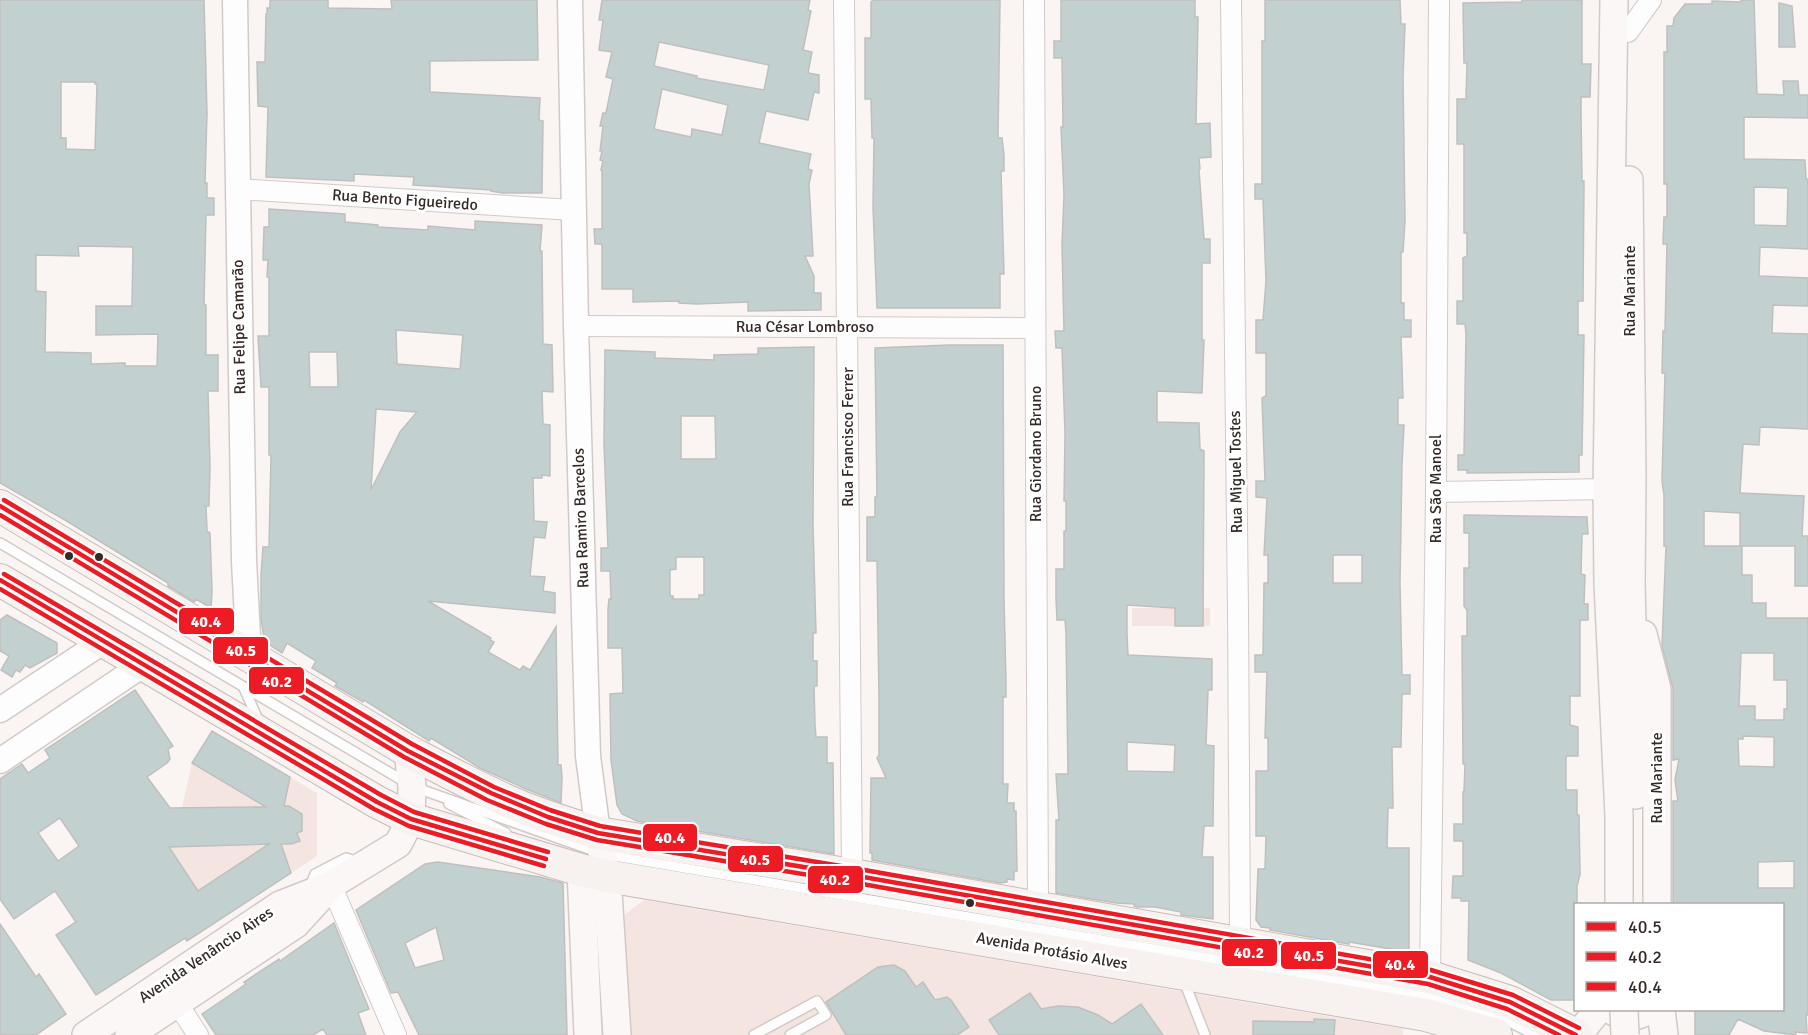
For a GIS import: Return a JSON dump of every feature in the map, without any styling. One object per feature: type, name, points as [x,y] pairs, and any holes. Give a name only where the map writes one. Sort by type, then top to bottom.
[{"type":"main road","name":"Rua Mariante","points":[[1614,0],[1607,489],[1619,583],[1628,817]]},
{"type":"main road","name":"Rua Mariante","points":[[1601,903],[1600,687],[1619,583],[1632,479],[1628,32],[1632,0]]},
{"type":"main road","points":[[0,506],[408,751],[520,807],[597,858]]},
{"type":"main road","points":[[0,580],[377,802],[411,819],[597,858],[852,875],[1430,977],[1510,1002],[1577,1035],[1595,1011]]},
{"type":"main road","name":"Rua Mariante","points":[[1619,583],[1657,689],[1657,903]]},
{"type":"main road","name":"Avenida Venâncio Aires","points":[[86,1035],[171,993],[296,924],[319,890],[398,844],[411,819],[412,786],[408,751]]},
{"type":"main road","points":[[1619,903],[1628,817]]},
{"type":"main road","points":[[1628,817],[1638,903]]},
{"type":"main road","name":"Avenida Protásio Alves","points":[[597,858],[848,916],[1180,973],[1426,1025],[1496,1035]]},
{"type":"main road","name":"Rua Ramiro Barcelos","points":[[588,1035],[597,858]]},
{"type":"main road","name":"Rua Ramiro Barcelos","points":[[597,858],[616,1035]]},
{"type":"main road","name":"Avenida Venâncio Aires","points":[[129,1035],[171,993]]},
{"type":"main road","points":[[1614,1011],[1626,1016],[1635,1016],[1646,1011]]},
{"type":"main road","points":[[1624,1011],[1625,1035]]},
{"type":"main road","points":[[1642,1011],[1643,1035]]},
{"type":"main road","points":[[1661,1011],[1664,1035]]},
{"type":"street","name":"Rua Felipe Camarão","points":[[235,0],[244,550],[249,654]]},
{"type":"street","name":"Rua Ramiro Barcelos","points":[[570,0],[573,210],[588,756],[597,858]]},
{"type":"street","name":"Rua Francisco Ferrer","points":[[844,0],[852,875]]},
{"type":"street","name":"Rua Giordano Bruno","points":[[1034,0],[1038,908]]},
{"type":"street","name":"Rua Miguel Tostes","points":[[1231,0],[1240,943]]},
{"type":"street","name":"Rua São Manoel","points":[[1430,977],[1439,0]]},
{"type":"street","points":[[1628,32],[1651,0]]},
{"type":"street","name":"Rua Bento Figueiredo","points":[[237,189],[573,210]]},
{"type":"street","name":"Rua César Lombroso","points":[[576,326],[1035,328]]},
{"type":"street","points":[[1436,492],[1607,489]]},
{"type":"street","points":[[0,710],[104,640]]},
{"type":"street","points":[[0,761],[144,664]]},
{"type":"street","points":[[40,684],[52,690],[61,704],[59,722]]},
{"type":"street","points":[[319,890],[396,1035]]},
{"type":"street","points":[[171,993],[198,1035]]},
{"type":"lane","points":[[0,543],[412,786],[597,858],[891,903],[1428,996],[1500,1017],[1535,1035]]},
{"type":"lane","points":[[244,688],[299,685]]},
{"type":"lane","points":[[244,688],[265,736]]},
{"type":"lane","points":[[412,786],[597,858]]},
{"type":"lane","points":[[412,786],[597,858]]},
{"type":"lane","points":[[852,875],[891,903]]},
{"type":"lane","points":[[848,916],[891,903]]},
{"type":"lane","points":[[1285,971],[1430,977]]},
{"type":"lane","points":[[1285,971],[1426,1025]]},
{"type":"lane","points":[[1180,973],[1205,1035]]},
{"type":"lane","points":[[754,1035],[817,1000],[826,1015],[790,1035]]},
{"type":"shaded area","points":[[1132,608],[1210,608],[1210,626],[1132,626]]},
{"type":"shaded area","points":[[212,731],[317,793],[317,856],[187,941],[114,831],[164,798],[173,812],[182,808],[192,763]]},
{"type":"shaded area","points":[[644,900],[1403,1029],[1403,1035],[630,1035],[624,915]]},
{"type":"building","points":[[0,0],[204,0],[207,113],[205,183],[207,183],[207,198],[214,198],[214,215],[206,215],[204,305],[206,305],[206,355],[218,355],[218,391],[208,391],[210,467],[209,506],[206,506],[207,531],[210,533],[211,608],[196,599],[194,602],[168,586],[168,583],[0,483]],"holes":[[[61,82],[95,82],[97,84],[95,150],[66,149],[66,138],[61,138]],[[78,246],[133,247],[132,306],[96,306],[96,335],[158,334],[157,366],[125,366],[125,363],[91,364],[91,353],[45,352],[46,292],[36,291],[36,255],[79,256]]]},
{"type":"building","points":[[270,0],[328,0],[328,8],[392,9],[391,0],[537,0],[538,60],[430,61],[430,92],[540,98],[539,120],[543,121],[542,193],[503,193],[491,190],[413,185],[414,177],[354,174],[354,181],[266,177],[268,107],[258,106],[257,62],[265,62],[266,14],[267,8],[270,8]]},
{"type":"building","points":[[602,0],[810,0],[808,10],[811,11],[803,50],[812,52],[808,73],[819,75],[819,93],[814,92],[808,120],[766,111],[759,143],[811,154],[808,169],[812,170],[809,184],[813,256],[805,256],[814,276],[814,293],[821,293],[821,310],[748,311],[748,302],[697,304],[679,303],[679,301],[633,302],[633,289],[602,289],[602,244],[595,244],[594,229],[602,229],[601,170],[603,161],[600,160],[602,151],[600,151],[603,126],[600,126],[603,113],[606,113],[613,79],[606,77],[612,52],[599,50],[603,20],[599,20]],"holes":[[[659,42],[769,65],[764,90],[696,78],[697,76],[654,66]],[[662,89],[728,105],[722,135],[692,129],[691,137],[654,129]]]},
{"type":"building","points":[[873,0],[1000,0],[998,138],[1002,138],[1004,155],[1004,171],[1001,171],[1004,274],[1000,274],[1000,308],[877,308],[873,207],[874,138],[872,138],[871,99],[865,99],[865,38],[871,38],[871,2]]},
{"type":"building","points":[[1061,0],[1195,0],[1195,17],[1198,17],[1196,124],[1210,123],[1211,157],[1199,158],[1204,239],[1210,239],[1210,263],[1202,263],[1202,340],[1204,340],[1202,393],[1157,391],[1157,422],[1199,423],[1200,449],[1204,451],[1203,626],[1175,626],[1175,608],[1127,605],[1127,635],[1128,655],[1212,659],[1212,690],[1208,690],[1206,745],[1214,746],[1213,826],[1204,826],[1202,857],[1213,857],[1213,919],[1181,915],[1181,912],[1155,907],[1137,907],[1134,904],[1056,893],[1056,820],[1059,820],[1056,774],[1068,774],[1066,633],[1065,620],[1057,620],[1056,599],[1056,569],[1064,569],[1064,531],[1066,531],[1062,348],[1056,348],[1055,331],[1064,331],[1062,58],[1054,58],[1054,41],[1061,41]],"holes":[[[1127,742],[1175,745],[1174,772],[1127,771]]]},
{"type":"building","points":[[1265,0],[1400,0],[1401,24],[1405,24],[1403,77],[1405,221],[1403,252],[1401,252],[1401,303],[1404,303],[1404,320],[1411,320],[1411,337],[1401,337],[1403,398],[1398,398],[1398,425],[1404,425],[1400,583],[1402,675],[1410,675],[1410,694],[1402,694],[1401,747],[1392,747],[1393,808],[1388,808],[1387,848],[1409,848],[1409,952],[1270,930],[1270,928],[1261,927],[1256,920],[1258,869],[1265,869],[1266,836],[1256,836],[1256,771],[1268,771],[1268,738],[1265,738],[1267,672],[1255,672],[1255,655],[1263,655],[1264,583],[1268,583],[1268,555],[1264,555],[1267,498],[1256,497],[1256,481],[1265,481],[1262,398],[1266,396],[1266,353],[1256,353],[1256,320],[1263,320],[1266,281],[1263,199],[1255,199],[1255,184],[1262,184],[1262,41],[1265,41]],"holes":[[[1333,555],[1362,555],[1362,583],[1333,583]]]},
{"type":"building","points":[[1522,0],[1582,0],[1582,64],[1591,64],[1590,97],[1581,97],[1582,181],[1584,181],[1583,301],[1578,301],[1578,335],[1584,335],[1582,455],[1579,455],[1579,472],[1467,473],[1467,470],[1458,470],[1458,455],[1464,455],[1466,334],[1465,324],[1457,324],[1457,301],[1463,301],[1463,258],[1467,256],[1467,233],[1464,233],[1464,144],[1457,144],[1457,99],[1466,99],[1467,63],[1464,63],[1463,3],[1522,2]]},
{"type":"building","points":[[1754,0],[1757,94],[1784,95],[1783,81],[1798,81],[1799,95],[1808,95],[1808,118],[1744,117],[1744,159],[1805,160],[1806,179],[1808,179],[1808,249],[1760,247],[1759,276],[1808,278],[1808,306],[1773,305],[1772,333],[1808,334],[1808,429],[1760,427],[1759,445],[1743,444],[1740,493],[1804,496],[1802,536],[1808,536],[1808,586],[1795,586],[1795,546],[1742,546],[1742,575],[1752,575],[1752,603],[1766,603],[1766,618],[1808,618],[1808,1015],[1806,1015],[1807,1033],[1795,1032],[1796,1035],[1764,1031],[1738,1019],[1729,1035],[1695,1035],[1695,1011],[1784,1011],[1784,903],[1673,903],[1673,801],[1678,801],[1675,780],[1679,759],[1673,760],[1673,689],[1662,646],[1666,546],[1664,546],[1662,481],[1665,373],[1662,373],[1667,244],[1663,244],[1664,217],[1667,217],[1667,184],[1664,184],[1664,52],[1667,52],[1667,26],[1673,26],[1674,18],[1685,4],[1712,4],[1712,1]],"holes":[[[1754,187],[1788,188],[1787,226],[1754,225]],[[1704,511],[1740,513],[1740,546],[1704,546]],[[1741,653],[1774,653],[1774,680],[1787,680],[1787,709],[1784,709],[1784,720],[1755,720],[1755,706],[1739,706]],[[1743,736],[1774,737],[1774,767],[1739,766],[1738,739],[1743,739]],[[1794,861],[1794,888],[1758,888],[1758,862]]]},
{"type":"building","points":[[1779,3],[1792,6],[1795,47],[1779,47]]},
{"type":"building","points":[[269,209],[345,214],[345,222],[378,225],[378,227],[428,230],[428,226],[475,230],[475,221],[542,225],[540,251],[542,251],[543,344],[552,345],[553,392],[542,391],[543,424],[550,425],[550,476],[542,475],[542,478],[533,478],[534,521],[547,522],[545,538],[534,537],[530,576],[545,577],[543,591],[555,593],[555,613],[428,601],[491,638],[490,640],[494,642],[488,652],[520,670],[523,666],[530,670],[556,627],[558,765],[561,765],[562,777],[561,803],[480,768],[431,738],[429,741],[364,700],[363,702],[335,686],[337,683],[312,668],[316,661],[287,643],[282,653],[265,642],[261,620],[261,575],[263,547],[269,547],[271,455],[269,455],[269,387],[261,387],[258,336],[269,336],[268,260],[263,260],[264,227],[269,227]],"holes":[[[396,330],[463,335],[460,369],[397,364]],[[309,352],[337,352],[338,387],[310,387]],[[376,409],[417,412],[400,432],[371,490]]]},
{"type":"building","points":[[1003,345],[1006,697],[1003,697],[1003,784],[1008,784],[1007,803],[1014,803],[1014,811],[1016,811],[1017,871],[1014,871],[1014,880],[1007,879],[1007,882],[1000,883],[872,860],[872,853],[870,853],[871,778],[886,778],[877,758],[879,755],[879,699],[877,561],[867,561],[867,517],[875,517],[875,497],[877,497],[875,348]]},
{"type":"building","points":[[814,347],[813,526],[816,633],[813,633],[813,661],[817,661],[817,686],[814,686],[815,725],[816,737],[827,737],[827,763],[833,763],[834,854],[637,821],[622,814],[617,805],[611,760],[610,694],[623,693],[622,648],[608,648],[610,571],[601,571],[601,548],[608,548],[604,443],[605,350],[655,352],[655,358],[714,360],[714,355],[758,354],[758,348]],"holes":[[[681,416],[715,416],[716,459],[681,459]],[[676,557],[704,557],[704,595],[699,595],[699,599],[673,599],[673,596],[670,596],[670,570],[676,569]]]},
{"type":"building","points":[[1464,515],[1587,517],[1588,534],[1582,534],[1581,574],[1585,575],[1584,604],[1588,604],[1588,620],[1580,620],[1580,696],[1570,696],[1570,725],[1578,727],[1578,756],[1566,756],[1566,790],[1577,790],[1577,815],[1579,815],[1580,875],[1577,886],[1577,903],[1574,903],[1574,1000],[1551,1000],[1501,973],[1468,960],[1469,901],[1452,898],[1453,876],[1463,876],[1463,841],[1454,841],[1454,824],[1463,824],[1465,764],[1463,764],[1462,636],[1467,636],[1464,568],[1469,568],[1469,533],[1464,533]]},
{"type":"building","points":[[7,615],[57,643],[57,653],[30,668],[25,665],[20,672],[16,670],[12,677],[1,670],[9,656],[0,651],[0,620]]},
{"type":"building","points":[[135,690],[173,746],[168,749],[170,759],[167,763],[147,777],[170,808],[266,807],[192,763],[212,731],[290,777],[284,806],[289,806],[302,814],[302,831],[297,833],[300,841],[281,844],[291,873],[187,941],[185,938],[96,995],[56,935],[76,922],[55,891],[14,919],[0,899],[0,779],[22,764],[28,773],[50,758],[45,750]],"holes":[[[60,818],[79,846],[58,861],[38,833]],[[269,844],[198,891],[169,847]]]},
{"type":"building","points":[[438,862],[540,877],[563,883],[567,1035],[419,1035],[398,992],[391,993],[356,910],[425,864]],"holes":[[[436,927],[444,960],[415,968],[405,943]]]},
{"type":"building","points":[[334,923],[369,1009],[358,1013],[366,1035],[327,1035],[323,1029],[313,1035],[216,1035],[202,1014],[246,984],[244,982],[279,959],[280,961]]},
{"type":"building","points":[[0,924],[36,977],[39,974],[66,1014],[36,1035],[0,1035]]},
{"type":"building","points":[[894,965],[905,971],[916,987],[923,982],[935,1000],[947,997],[951,1000],[969,1027],[957,1035],[846,1035],[826,1002],[878,967]]},
{"type":"building","points":[[1030,993],[1041,1009],[1058,1006],[1078,1007],[1112,1024],[1141,1004],[1163,1035],[999,1035],[989,1020]]},
{"type":"building","points":[[1314,1019],[1335,1020],[1334,1035],[1253,1035],[1253,1021],[1314,1022]]},
{"type":"transit line","name":"40.4","points":[[4,500],[412,744],[494,787],[550,810],[600,826],[853,868],[1431,970],[1513,995],[1579,1028]]},
{"type":"transit line","name":"40.5","points":[[0,506],[408,751],[491,793],[548,817],[598,833],[852,875],[1430,977],[1510,1002],[1576,1035]]},
{"type":"transit line","name":"40.2","points":[[0,515],[404,757],[487,800],[546,824],[597,840],[851,882],[1428,984],[1507,1009],[1559,1035]]},
{"type":"transit line","name":"40.4","points":[[4,574],[381,795],[414,812],[548,852]]},
{"type":"transit line","name":"40.5","points":[[0,580],[377,802],[411,819],[546,859]]},
{"type":"transit line","name":"40.2","points":[[0,589],[374,809],[409,826],[544,866]]}]
